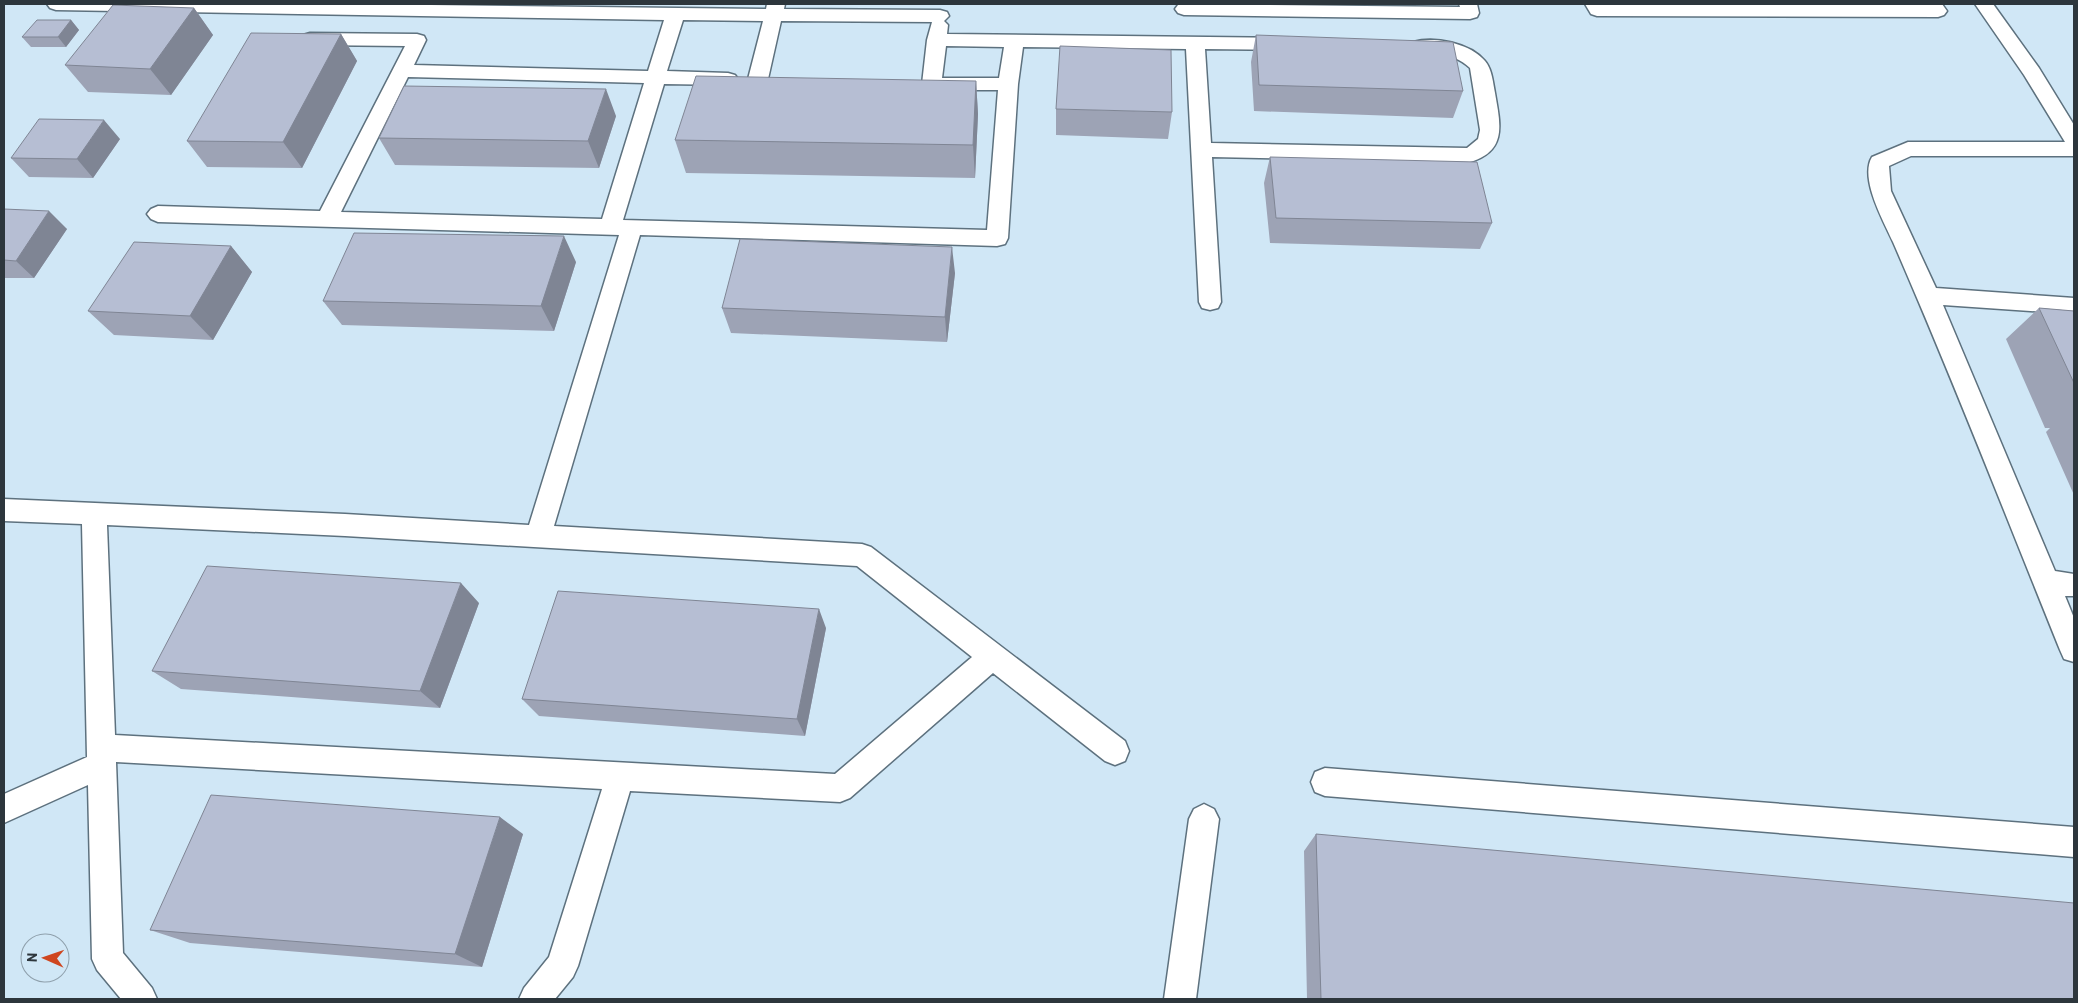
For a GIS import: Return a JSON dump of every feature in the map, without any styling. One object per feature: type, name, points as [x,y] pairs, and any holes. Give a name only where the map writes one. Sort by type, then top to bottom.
[{"type":"lane","points":[[56,4],[600,9],[675,15],[775,10],[941,10],[932,84]]},
{"type":"lane","points":[[1184,9],[1291,6],[1470,13],[1468,4]]},
{"type":"lane","points":[[1594,4],[1596,10],[1938,12],[1933,4]]},
{"type":"lane","points":[[1984,4],[2032,72],[2074,141]]},
{"type":"lane","points":[[758,80],[775,10]]},
{"type":"lane","points":[[538,536],[621,228],[655,77],[675,15]]},
{"type":"lane","points":[[289,39],[417,40],[327,219]]},
{"type":"lane","points":[[936,40],[1303,45]]},
{"type":"lane","points":[[158,214],[997,238],[1008,84],[1014,42]]},
{"type":"lane","points":[[1195,44],[1210,302]]},
{"type":"lane","points":[[1202,150],[1470,156],[1485,146],[1491,133],[1480,67],[1470,58],[1440,46],[1400,46]]},
{"type":"lane","points":[[401,71],[777,80]]},
{"type":"lane","points":[[912,84],[1008,84]]},
{"type":"lane","points":[[2074,149],[1908,149],[1879,162],[1881,191],[1928,296],[2074,650]]},
{"type":"lane","points":[[1928,296],[2074,306]]},
{"type":"lane","points":[[4,510],[538,536],[862,555],[1115,751]]},
{"type":"lane","points":[[94,515],[100,757],[108,959],[141,999]]},
{"type":"lane","points":[[2047,582],[2074,585]]},
{"type":"lane","points":[[4,809],[100,757],[620,776],[840,788],[993,656]]},
{"type":"lane","points":[[535,999],[562,966],[620,776]]},
{"type":"lane","points":[[1326,782],[2074,842]]},
{"type":"lane","points":[[1180,999],[1204,819]]},
{"type":"building","points":[[113,5],[194,8],[150,69],[65,65]]},
{"type":"building","points":[[37,20],[71,20],[58,37],[22,37]]},
{"type":"building","points":[[251,33],[341,34],[283,142],[187,141]]},
{"type":"building","points":[[1256,35],[1453,42],[1463,91],[1259,85]]},
{"type":"building","points":[[1060,46],[1171,50],[1172,112],[1056,109]]},
{"type":"building","points":[[696,76],[976,81],[973,145],[675,140]]},
{"type":"building","points":[[404,86],[606,89],[588,141],[379,138]]},
{"type":"building","points":[[39,119],[104,120],[77,159],[11,158]]},
{"type":"building","points":[[1270,157],[1477,162],[1492,223],[1276,218]]},
{"type":"building","points":[[4,209],[49,211],[16,261],[4,260]]},
{"type":"building","points":[[354,233],[564,236],[541,306],[323,301]]},
{"type":"building","points":[[740,239],[952,247],[945,317],[722,308]]},
{"type":"building","points":[[134,242],[231,246],[190,316],[88,311]]},
{"type":"building","points":[[2039,308],[2074,311],[2074,383]]},
{"type":"building","points":[[207,566],[461,583],[420,691],[152,671]]},
{"type":"building","points":[[558,591],[819,609],[797,719],[522,699]]},
{"type":"building","points":[[211,795],[500,817],[455,954],[150,930]]},
{"type":"building","points":[[1316,834],[2074,903],[2074,999],[1321,999]]}]
